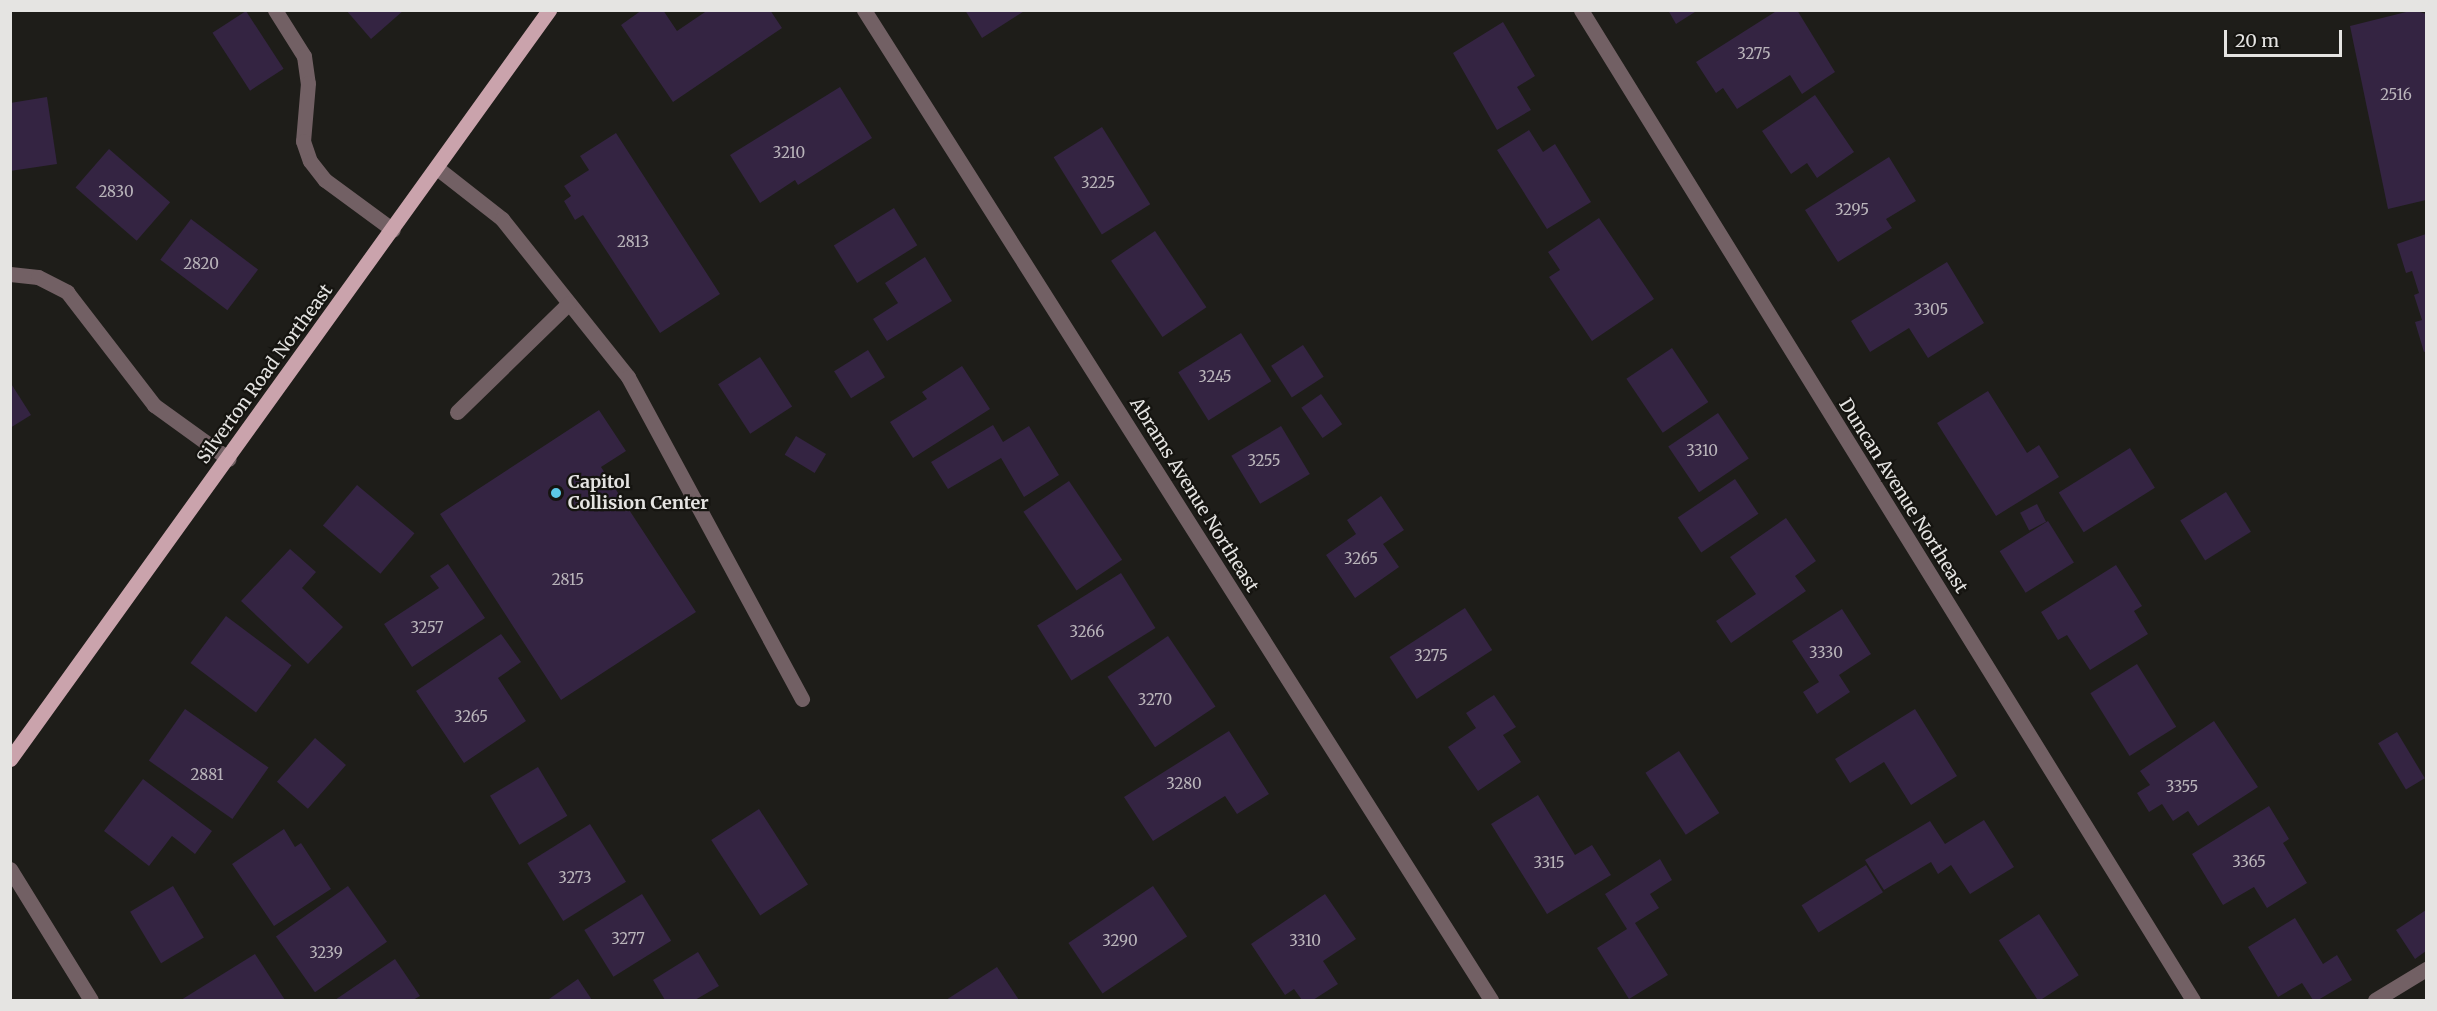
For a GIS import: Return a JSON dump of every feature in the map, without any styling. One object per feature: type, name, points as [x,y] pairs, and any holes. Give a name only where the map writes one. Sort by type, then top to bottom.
[{"type":"main road","name":"Silverton Road Northeast","points":[[10,759],[229,459],[549,10]]},
{"type":"street","points":[[275,10],[304,56],[308,83],[303,141],[310,161],[326,180],[393,230]]},
{"type":"street","name":"Abrams Avenue Northeast","points":[[864,10],[1491,1000]]},
{"type":"street","name":"Duncan Avenue Northeast","points":[[1581,10],[2193,1000]]},
{"type":"street","points":[[437,168],[502,219],[628,377],[802,699]]},
{"type":"street","points":[[10,274],[38,277],[67,292],[154,405],[229,459]]},
{"type":"street","points":[[457,412],[569,303]]},
{"type":"street","points":[[10,869],[92,1000]]},
{"type":"street","points":[[2375,1000],[2427,969]]},
{"type":"building","points":[[346,10],[404,10],[371,39]]},
{"type":"building","points":[[642,10],[663,10],[677,31],[708,10],[770,10],[782,28],[673,102],[621,25]]},
{"type":"building","points":[[965,10],[1026,10],[982,38]]},
{"type":"building","points":[[1668,10],[1698,10],[1676,24]]},
{"type":"building","points":[[1778,10],[1797,10],[1835,72],[1802,94],[1790,75],[1737,109],[1723,88],[1716,93],[1696,62]]},
{"type":"building","points":[[2414,10],[2426,14],[2426,200],[2388,209],[2350,26]]},
{"type":"building","points":[[246,11],[284,69],[250,91],[212,33]]},
{"type":"building","points":[[1503,22],[1535,76],[1517,87],[1531,110],[1497,130],[1453,53]]},
{"type":"building","points":[[840,87],[872,138],[798,185],[795,180],[760,203],[730,155]]},
{"type":"building","points":[[1815,95],[1854,152],[1817,178],[1807,163],[1791,174],[1762,131]]},
{"type":"building","points":[[47,97],[57,164],[10,171],[10,103]]},
{"type":"building","points":[[1102,127],[1150,204],[1102,234],[1054,157]]},
{"type":"building","points":[[1529,130],[1543,152],[1555,144],[1591,202],[1547,229],[1497,150]]},
{"type":"building","points":[[616,133],[720,294],[660,333],[583,215],[575,220],[564,201],[571,196],[564,186],[589,170],[580,156]]},
{"type":"building","points":[[109,149],[170,202],[137,241],[76,187]]},
{"type":"building","points":[[1889,157],[1916,201],[1886,219],[1892,228],[1838,262],[1805,210]]},
{"type":"building","points":[[894,208],[917,245],[857,283],[834,246]]},
{"type":"building","points":[[1599,218],[1654,299],[1592,341],[1549,277],[1560,270],[1548,252]]},
{"type":"building","points":[[191,219],[258,270],[227,310],[160,260]]},
{"type":"building","points":[[1155,231],[1206,307],[1163,337],[1111,261]]},
{"type":"building","points":[[2426,234],[2426,351],[2424,352],[2415,322],[2422,320],[2414,295],[2419,293],[2412,271],[2406,273],[2397,244]]},
{"type":"building","points":[[925,257],[952,301],[887,341],[873,319],[898,303],[885,283]]},
{"type":"building","points":[[1947,262],[1984,323],[1928,358],[1909,328],[1870,352],[1851,321]]},
{"type":"building","points":[[1241,333],[1271,381],[1208,421],[1178,372]]},
{"type":"building","points":[[1303,345],[1324,377],[1292,398],[1271,366]]},
{"type":"building","points":[[1672,348],[1708,402],[1663,433],[1626,379]]},
{"type":"building","points":[[868,350],[885,377],[851,398],[834,371]]},
{"type":"building","points":[[760,357],[792,406],[750,434],[718,384]]},
{"type":"building","points":[[962,366],[990,409],[913,458],[890,422],[927,399],[922,392]]},
{"type":"building","points":[[10,382],[31,415],[10,428]]},
{"type":"building","points":[[1988,391],[2027,453],[2039,445],[2059,477],[1996,516],[1937,423]]},
{"type":"building","points":[[1321,394],[1342,424],[1323,438],[1301,408]]},
{"type":"building","points":[[599,410],[626,451],[601,467],[696,612],[561,700],[440,514]]},
{"type":"building","points":[[1718,413],[1749,459],[1699,492],[1668,447]]},
{"type":"building","points":[[993,425],[1003,442],[1029,426],[1059,475],[1024,497],[1001,458],[948,489],[931,462]]},
{"type":"building","points":[[1281,426],[1310,474],[1260,504],[1231,456]]},
{"type":"building","points":[[796,436],[826,454],[815,473],[785,455]]},
{"type":"building","points":[[2130,448],[2155,488],[2084,532],[2059,493]]},
{"type":"building","points":[[1735,479],[1758,514],[1701,552],[1678,518]]},
{"type":"building","points":[[1069,481],[1122,560],[1077,591],[1023,512]]},
{"type":"building","points":[[357,485],[414,533],[380,574],[323,526]]},
{"type":"building","points":[[2226,492],[2251,532],[2205,560],[2180,521]]},
{"type":"building","points":[[1381,496],[1404,530],[1383,544],[1399,567],[1355,598],[1326,555],[1356,534],[1347,520]]},
{"type":"building","points":[[2037,504],[2046,522],[2029,530],[2020,513]]},
{"type":"building","points":[[1786,518],[1816,561],[1795,576],[1806,591],[1731,643],[1716,621],[1756,594],[1730,557]]},
{"type":"building","points":[[2048,521],[2074,563],[2026,593],[2000,551]]},
{"type":"building","points":[[290,549],[316,572],[302,588],[343,627],[308,664],[241,601]]},
{"type":"building","points":[[448,564],[485,618],[412,667],[384,624],[439,588],[430,576]]},
{"type":"building","points":[[2116,565],[2142,606],[2134,611],[2148,634],[2090,670],[2067,635],[2058,640],[2041,612]]},
{"type":"building","points":[[1121,573],[1155,628],[1071,681],[1037,625]]},
{"type":"building","points":[[1465,608],[1492,650],[1417,699],[1390,657]]},
{"type":"building","points":[[1842,609],[1871,654],[1839,675],[1850,692],[1817,714],[1803,692],[1819,682],[1792,641]]},
{"type":"building","points":[[226,616],[291,665],[256,712],[190,663]]},
{"type":"building","points":[[501,634],[521,662],[498,678],[526,721],[464,763],[416,691]]},
{"type":"building","points":[[1168,636],[1216,706],[1155,747],[1107,677]]},
{"type":"building","points":[[2137,664],[2176,727],[2130,756],[2090,693]]},
{"type":"building","points":[[1494,695],[1516,727],[1503,735],[1521,762],[1478,791],[1448,747],[1476,728],[1466,713]]},
{"type":"building","points":[[185,709],[269,768],[232,819],[149,761]]},
{"type":"building","points":[[1915,709],[1957,776],[1911,805],[1884,762],[1850,783],[1835,759]]},
{"type":"building","points":[[2214,721],[2258,787],[2198,826],[2188,811],[2173,821],[2162,804],[2149,812],[2137,793],[2150,785],[2140,771]]},
{"type":"building","points":[[1229,731],[1269,794],[1237,814],[1225,796],[1153,841],[1124,797]]},
{"type":"building","points":[[2397,732],[2425,778],[2406,790],[2378,743]]},
{"type":"building","points":[[315,738],[346,765],[308,809],[277,782]]},
{"type":"building","points":[[1679,751],[1719,813],[1686,835],[1645,773]]},
{"type":"building","points":[[538,767],[567,816],[519,845],[490,796]]},
{"type":"building","points":[[143,779],[212,831],[195,854],[172,836],[149,866],[104,831]]},
{"type":"building","points":[[1538,795],[1575,855],[1592,845],[1611,875],[1547,914],[1491,824]]},
{"type":"building","points":[[2269,806],[2289,839],[2283,843],[2307,883],[2267,908],[2254,887],[2223,905],[2192,854]]},
{"type":"building","points":[[759,809],[808,884],[760,916],[711,840]]},
{"type":"building","points":[[1984,820],[2014,867],[1970,894],[1951,865],[1938,874],[1931,862],[1884,890],[1865,860],[1930,821],[1945,844]]},
{"type":"building","points":[[590,824],[626,882],[563,921],[527,863]]},
{"type":"building","points":[[284,829],[295,847],[301,843],[331,889],[274,926],[232,864]]},
{"type":"building","points":[[1660,859],[1672,880],[1650,894],[1659,908],[1635,923],[1668,975],[1629,999],[1597,948],[1627,929],[1605,894]]},
{"type":"building","points":[[1866,865],[1883,892],[1819,932],[1802,905]]},
{"type":"building","points":[[173,886],[204,937],[161,963],[130,912]]},
{"type":"building","points":[[348,886],[387,942],[315,992],[276,936]]},
{"type":"building","points":[[1153,886],[1187,937],[1103,994],[1068,943]]},
{"type":"building","points":[[642,894],[671,941],[613,977],[584,930]]},
{"type":"building","points":[[1325,894],[1356,939],[1323,961],[1338,984],[1313,1000],[1302,1000],[1294,989],[1285,995],[1251,944]]},
{"type":"building","points":[[2426,910],[2426,951],[2415,959],[2396,930]]},
{"type":"building","points":[[2039,914],[2079,975],[2038,1000],[1999,940]]},
{"type":"building","points":[[2295,918],[2323,964],[2337,955],[2352,980],[2318,1000],[2313,1000],[2302,983],[2278,997],[2248,947]]},
{"type":"building","points":[[698,952],[719,986],[695,1000],[665,1000],[653,980]]},
{"type":"building","points":[[255,954],[285,1000],[181,1000]]},
{"type":"building","points":[[395,959],[420,996],[413,1000],[335,1000]]},
{"type":"building","points":[[997,967],[1019,1000],[946,1000]]},
{"type":"building","points":[[578,979],[592,1000],[549,999]]},
{"type":"place","name":"Capitol Collision Center","points":[[556,493]]}]
